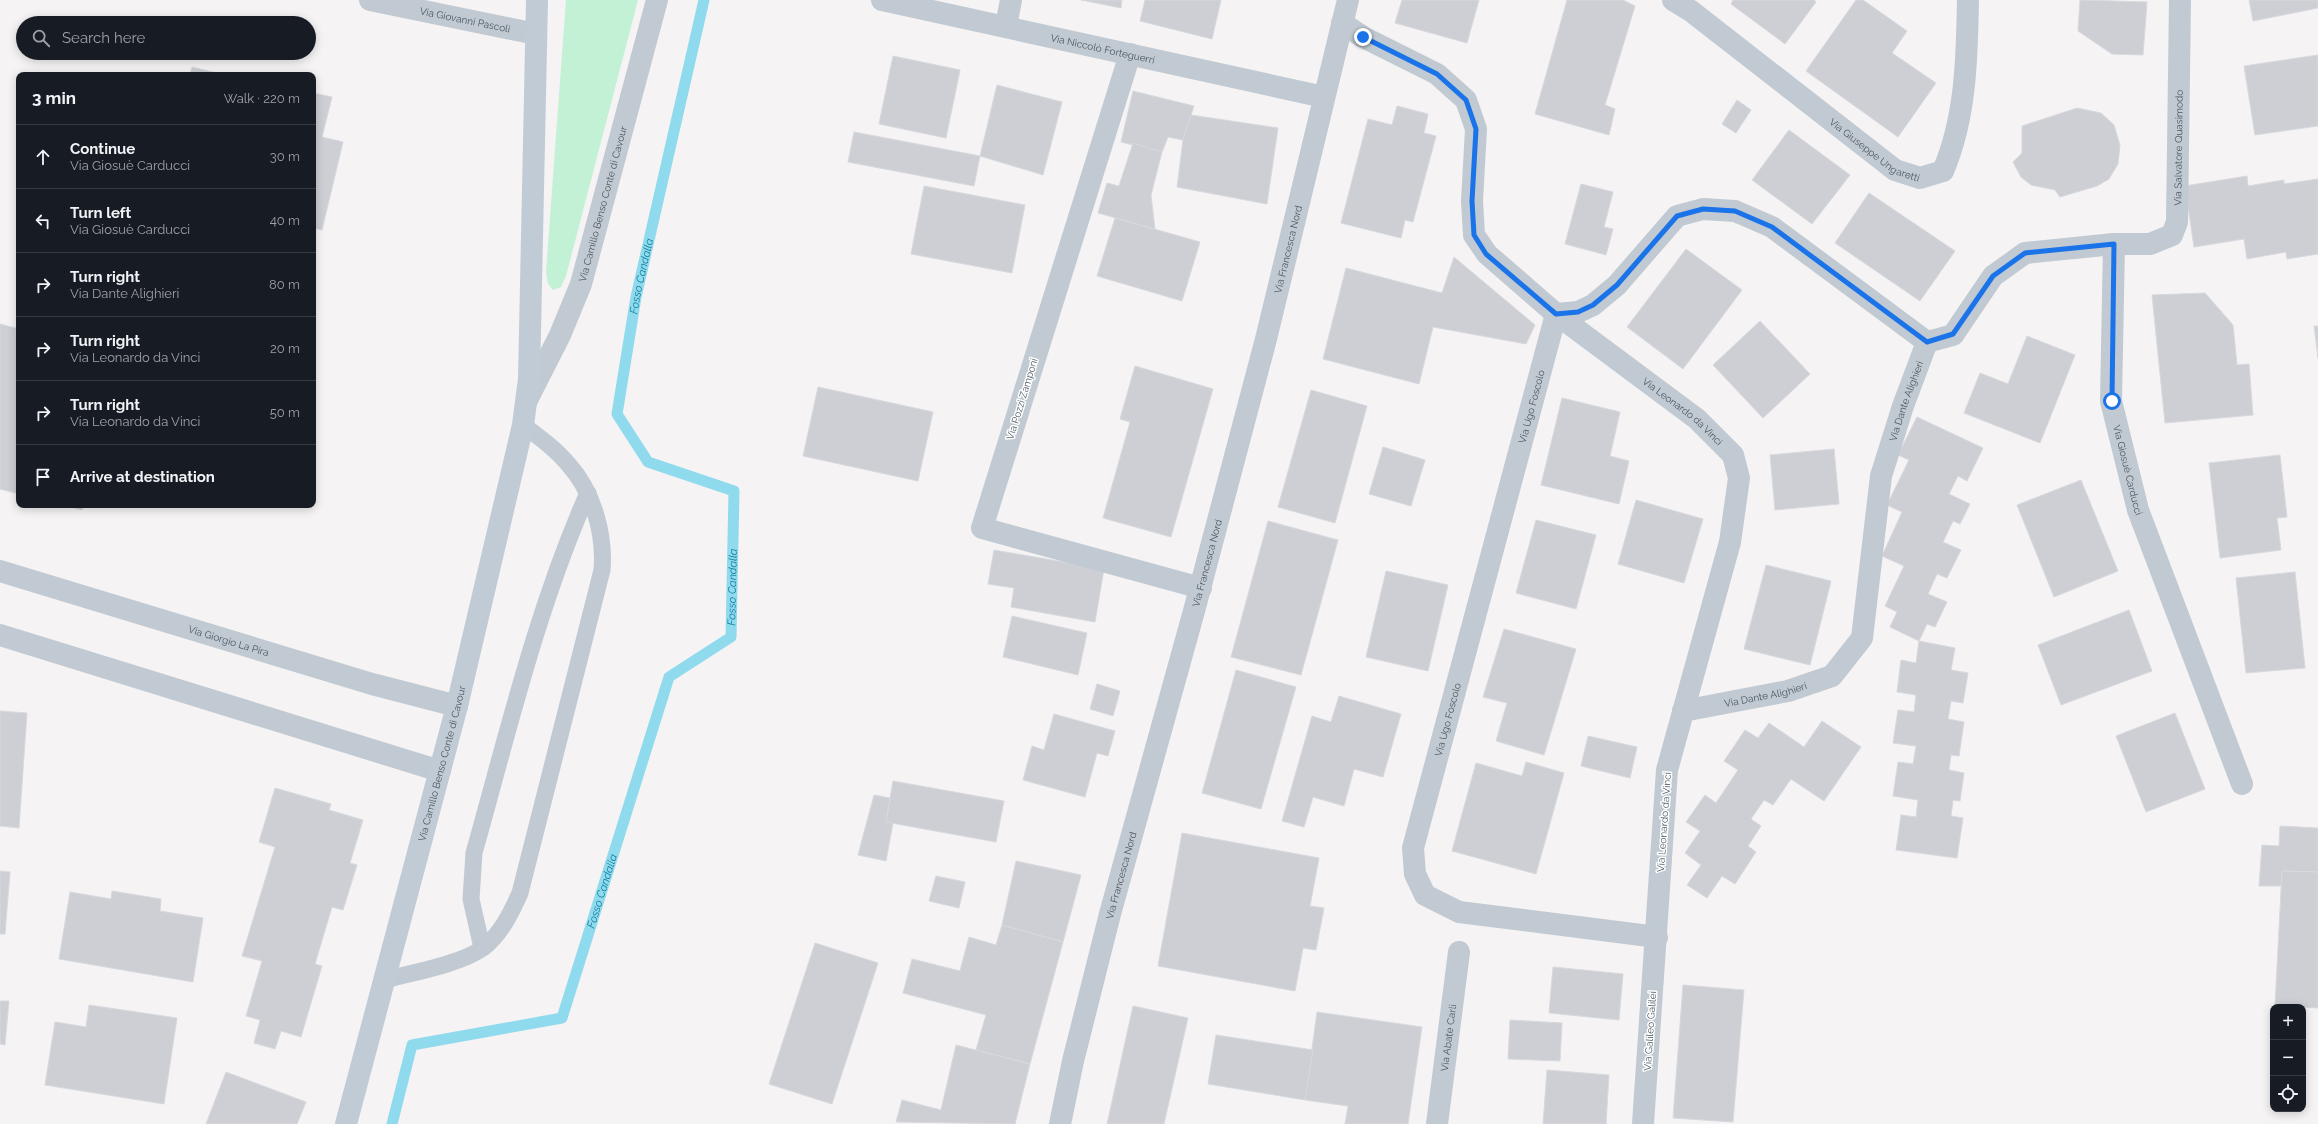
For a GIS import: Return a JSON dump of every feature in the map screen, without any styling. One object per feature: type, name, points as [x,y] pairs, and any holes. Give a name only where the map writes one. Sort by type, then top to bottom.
[{"type":"main road","name":"Via Camillo Benso Conte di Cavour","points":[[346,1124],[457,706],[523,425],[529,379],[537,0]]},
{"type":"street","name":"Via Giovanni Pascoli","points":[[370,0],[536,34]]},
{"type":"street","name":"Via Camillo Benso Conte di Cavour","points":[[526,400],[560,335],[581,284],[657,0]]},
{"type":"street","name":"Via Niccolò Forteguerri","points":[[882,0],[1324,97]]},
{"type":"street","points":[[1006,26],[1011,0]]},
{"type":"street","name":"Via Francesca Nord","points":[[1060,1124],[1073,1061],[1110,914],[1201,588],[1266,339],[1348,0]]},
{"type":"street","name":"Via Giuseppe Ungaretti","points":[[1673,0],[1691,11],[1895,170],[1920,178],[1943,171],[1953,148],[1959,119],[1966,58],[1968,0]]},
{"type":"street","name":"Via Salvatore Quasimodo","points":[[2114,244],[2150,244],[2172,235],[2177,222],[2180,0]]},
{"type":"street","name":"Via Leonardo da Vinci","points":[[1342,23],[1363,37],[1437,74],[1466,100],[1476,129],[1472,201],[1474,235],[1486,254],[1556,314],[1697,419],[1732,455],[1739,478],[1730,542],[1667,770],[1657,937]]},
{"type":"street","name":"Via Pozzi Zamponi","points":[[1130,54],[982,528],[1201,588]]},
{"type":"street","points":[[1556,314],[1578,312],[1593,305],[1617,285],[1677,216],[1703,209],[1735,211],[1772,227],[1927,342],[1953,334],[1993,276],[2025,253],[2114,244]]},
{"type":"street","name":"Via Giosuè Carducci","points":[[2114,244],[2113,408],[2138,510],[2242,784]]},
{"type":"street","name":"Via Ugo Foscolo","points":[[1556,314],[1413,848],[1415,874],[1425,894],[1459,912],[1657,937]]},
{"type":"street","name":"Via Dante Alighieri","points":[[1683,711],[1788,691],[1832,676],[1862,638],[1881,476],[1903,406],[1927,342]]},
{"type":"street","name":"Via Giorgio La Pira","points":[[0,571],[372,684],[457,706]]},
{"type":"street","points":[[0,635],[440,771]]},
{"type":"street","name":"Via Galileo Galilei","points":[[1643,1124],[1657,937]]},
{"type":"street","name":"Via Abate Carli","points":[[1437,1124],[1459,952]]},
{"type":"lane","points":[[384,980],[462,958],[482,948],[492,939],[510,916],[520,893],[602,570],[601,544],[588,493],[570,465],[551,447],[523,425]]},
{"type":"lane","points":[[482,948],[471,899],[474,854],[551,583],[568,538],[588,493]]},
{"type":"green space","points":[[566,0],[638,0],[566,276],[561,287],[553,290],[548,284],[546,272]]},
{"type":"building","points":[[1081,0],[1122,0],[1121,8]]},
{"type":"building","points":[[1145,0],[1221,0],[1212,39],[1140,21]]},
{"type":"building","points":[[1402,0],[1479,0],[1467,43],[1395,23]]},
{"type":"building","points":[[1567,0],[1623,0],[1635,6],[1605,105],[1615,109],[1609,135],[1535,114]]},
{"type":"building","points":[[1733,0],[1814,0],[1816,2],[1785,44],[1731,4]]},
{"type":"building","points":[[1856,0],[1863,0],[1907,31],[1892,53],[1936,83],[1898,137],[1806,71]]},
{"type":"building","points":[[2080,0],[2147,2],[2143,55],[2112,54],[2078,31]]},
{"type":"building","points":[[2249,0],[2318,0],[2318,8],[2253,21]]},
{"type":"building","points":[[2318,55],[2318,126],[2255,135],[2244,66]]},
{"type":"building","points":[[893,56],[960,70],[946,138],[879,124]]},
{"type":"building","points":[[192,67],[213,72],[191,72]]},
{"type":"building","points":[[997,85],[1062,102],[1043,175],[980,156]]},
{"type":"building","points":[[1133,91],[1194,106],[1183,140],[1168,137],[1162,152],[1121,142]]},
{"type":"building","points":[[316,94],[332,97],[322,137],[343,142],[322,230],[316,229]]},
{"type":"building","points":[[1737,100],[1751,110],[1736,133],[1722,124]]},
{"type":"building","points":[[1397,106],[1428,114],[1424,133],[1436,136],[1413,222],[1405,220],[1401,238],[1341,223],[1368,119],[1392,125]]},
{"type":"building","points":[[2077,108],[2101,113],[2114,125],[2120,145],[2118,164],[2109,179],[2097,186],[2060,197],[2055,190],[2031,185],[2021,177],[2013,162],[2022,153],[2022,126]]},
{"type":"building","points":[[1191,115],[1278,128],[1267,204],[1177,187],[1183,140]]},
{"type":"building","points":[[1789,130],[1850,175],[1812,224],[1752,180]]},
{"type":"building","points":[[854,132],[980,156],[974,186],[848,162]]},
{"type":"building","points":[[1133,143],[1162,152],[1151,195],[1155,229],[1098,213],[1107,183],[1119,186]]},
{"type":"building","points":[[2247,176],[2248,186],[2284,180],[2284,184],[2318,179],[2318,254],[2287,259],[2286,252],[2247,259],[2244,239],[2194,247],[2185,186]]},
{"type":"building","points":[[1581,184],[1613,192],[1604,227],[1613,229],[1606,255],[1565,244]]},
{"type":"building","points":[[924,186],[1025,205],[1012,273],[911,254]]},
{"type":"building","points":[[1869,193],[1955,251],[1920,301],[1835,243]]},
{"type":"building","points":[[1115,218],[1200,242],[1182,301],[1097,276]]},
{"type":"building","points":[[1686,249],[1742,290],[1683,369],[1627,327]]},
{"type":"building","points":[[1454,257],[1535,325],[1526,344],[1433,327],[1419,384],[1323,359],[1346,268],[1442,293]]},
{"type":"building","points":[[2205,293],[2233,325],[2237,365],[2249,364],[2253,415],[2165,423],[2152,295]]},
{"type":"building","points":[[1760,321],[1810,374],[1763,418],[1713,365]]},
{"type":"building","points":[[0,324],[16,328],[16,493],[0,489]]},
{"type":"building","points":[[2314,326],[2318,326],[2318,358]]},
{"type":"building","points":[[2027,336],[2075,355],[2040,443],[1964,413],[1980,373],[2008,384]]},
{"type":"building","points":[[1135,366],[1213,389],[1171,537],[1103,518],[1130,422],[1120,419]]},
{"type":"building","points":[[818,387],[933,412],[918,481],[803,456]]},
{"type":"building","points":[[1311,390],[1367,406],[1335,523],[1278,507]]},
{"type":"building","points":[[1562,398],[1620,412],[1610,456],[1629,461],[1619,504],[1541,485]]},
{"type":"building","points":[[1917,417],[1983,448],[1967,481],[1958,476],[1949,494],[1970,504],[1960,524],[1953,521],[1943,542],[1961,550],[1947,578],[1937,574],[1928,594],[1947,602],[1935,627],[1927,624],[1919,641],[1890,627],[1897,612],[1885,606],[1904,566],[1882,556],[1902,512],[1887,505],[1909,460],[1898,455]]},
{"type":"building","points":[[1383,447],[1425,460],[1411,506],[1369,494]]},
{"type":"building","points":[[1834,449],[1839,504],[1775,510],[1770,455]]},
{"type":"building","points":[[2280,455],[2287,517],[2277,518],[2281,550],[2220,558],[2209,463]]},
{"type":"building","points":[[2081,480],[2118,571],[2054,597],[2017,505]]},
{"type":"building","points":[[1636,500],[1703,519],[1684,583],[1618,564]]},
{"type":"building","points":[[1536,520],[1596,535],[1576,609],[1516,593]]},
{"type":"building","points":[[1268,521],[1338,540],[1301,675],[1231,657]]},
{"type":"building","points":[[994,550],[1104,569],[1095,622],[1011,607],[1014,588],[988,584]]},
{"type":"building","points":[[1766,565],[1831,581],[1810,665],[1744,649]]},
{"type":"building","points":[[1386,571],[1448,585],[1428,671],[1366,657]]},
{"type":"building","points":[[2295,572],[2305,668],[2246,673],[2236,578]]},
{"type":"building","points":[[2129,610],[2152,671],[2061,705],[2038,645]]},
{"type":"building","points":[[1012,616],[1087,633],[1078,675],[1003,657]]},
{"type":"building","points":[[1504,629],[1576,649],[1544,755],[1496,741],[1507,703],[1483,697]]},
{"type":"building","points":[[1919,641],[1955,648],[1951,670],[1968,673],[1963,703],[1951,701],[1948,719],[1964,722],[1959,756],[1951,755],[1949,770],[1964,773],[1960,801],[1953,800],[1951,816],[1963,818],[1957,858],[1896,850],[1901,815],[1916,817],[1918,800],[1893,796],[1898,762],[1913,764],[1916,746],[1893,743],[1898,710],[1914,712],[1916,695],[1897,692],[1901,660],[1916,663]]},
{"type":"building","points":[[1236,670],[1296,687],[1261,809],[1202,793]]},
{"type":"building","points":[[1097,684],[1120,691],[1113,716],[1090,709]]},
{"type":"building","points":[[1339,696],[1401,714],[1383,777],[1354,769],[1344,806],[1313,797],[1304,827],[1282,821],[1312,716],[1331,722]]},
{"type":"building","points":[[0,711],[27,713],[19,828],[0,826]]},
{"type":"building","points":[[2175,713],[2205,789],[2146,812],[2116,736]]},
{"type":"building","points":[[1054,714],[1115,731],[1108,756],[1097,753],[1085,797],[1023,780],[1032,746],[1044,750]]},
{"type":"building","points":[[1822,721],[1861,747],[1824,801],[1791,779],[1773,805],[1764,800],[1751,819],[1761,826],[1748,846],[1756,852],[1735,884],[1722,876],[1707,898],[1687,885],[1701,865],[1685,853],[1700,831],[1686,822],[1705,795],[1716,803],[1738,770],[1724,761],[1745,730],[1758,738],[1769,723],[1804,747]]},
{"type":"building","points":[[1588,736],[1637,747],[1630,778],[1581,766]]},
{"type":"building","points":[[1526,762],[1564,773],[1536,874],[1452,851],[1476,763],[1522,776]]},
{"type":"building","points":[[893,781],[1004,801],[996,842],[886,822]]},
{"type":"building","points":[[275,788],[331,804],[329,810],[363,820],[350,863],[357,865],[343,910],[332,907],[315,964],[322,966],[301,1037],[281,1031],[275,1049],[254,1043],[260,1020],[246,1016],[262,961],[242,956],[275,847],[259,842]]},
{"type":"building","points":[[874,795],[890,798],[886,822],[893,823],[886,861],[858,855]]},
{"type":"building","points":[[2280,826],[2318,828],[2318,872],[2282,871],[2281,886],[2259,886],[2262,845],[2279,846]]},
{"type":"building","points":[[1182,833],[1319,858],[1310,906],[1324,908],[1316,950],[1303,948],[1295,991],[1158,966]]},
{"type":"building","points":[[1016,861],[1081,875],[1063,942],[1002,925]]},
{"type":"building","points":[[0,871],[10,872],[5,934],[0,934]]},
{"type":"building","points":[[2282,871],[2318,872],[2318,1008],[2306,1007],[2306,1004],[2275,1004]]},
{"type":"building","points":[[936,876],[965,882],[959,908],[929,901]]},
{"type":"building","points":[[112,891],[161,899],[160,911],[203,918],[193,982],[59,959],[70,892],[111,899]]},
{"type":"building","points":[[1002,925],[1063,942],[1030,1064],[976,1050],[986,1015],[903,993],[912,959],[960,971],[969,937],[996,945]]},
{"type":"building","points":[[815,943],[878,963],[832,1104],[769,1084]]},
{"type":"building","points":[[1553,967],[1623,974],[1619,1020],[1549,1013]]},
{"type":"building","points":[[1683,985],[1744,990],[1733,1122],[1673,1118]]},
{"type":"building","points":[[0,1001],[9,1001],[5,1045],[0,1044]]},
{"type":"building","points":[[89,1005],[177,1018],[164,1104],[45,1085],[55,1022],[86,1027]]},
{"type":"building","points":[[1133,1006],[1188,1018],[1164,1124],[1107,1124]]},
{"type":"building","points":[[1317,1012],[1422,1027],[1408,1124],[1345,1124],[1348,1106],[1305,1100]]},
{"type":"building","points":[[1510,1020],[1562,1023],[1560,1061],[1508,1059]]},
{"type":"building","points":[[1216,1035],[1313,1050],[1305,1100],[1208,1084]]},
{"type":"building","points":[[956,1045],[1030,1064],[1015,1124],[896,1122],[902,1100],[941,1110]]},
{"type":"building","points":[[1547,1070],[1609,1075],[1606,1124],[1543,1124]]},
{"type":"building","points":[[226,1072],[306,1102],[297,1124],[206,1124]]},
{"type":"waterway","name":"Fosso Candalla","points":[[392,1124],[412,1045],[562,1018],[669,677],[731,637],[734,491],[648,462],[617,414],[636,297],[704,0]]},
{"type":"route","points":[[1363,37],[1437,74],[1466,100],[1476,129],[1472,201],[1474,235],[1486,254],[1556,314],[1578,312],[1593,305],[1617,285],[1677,216],[1703,209],[1735,211],[1772,227],[1927,342],[1953,334],[1993,276],[2025,253],[2114,244],[2112,401]]}]
